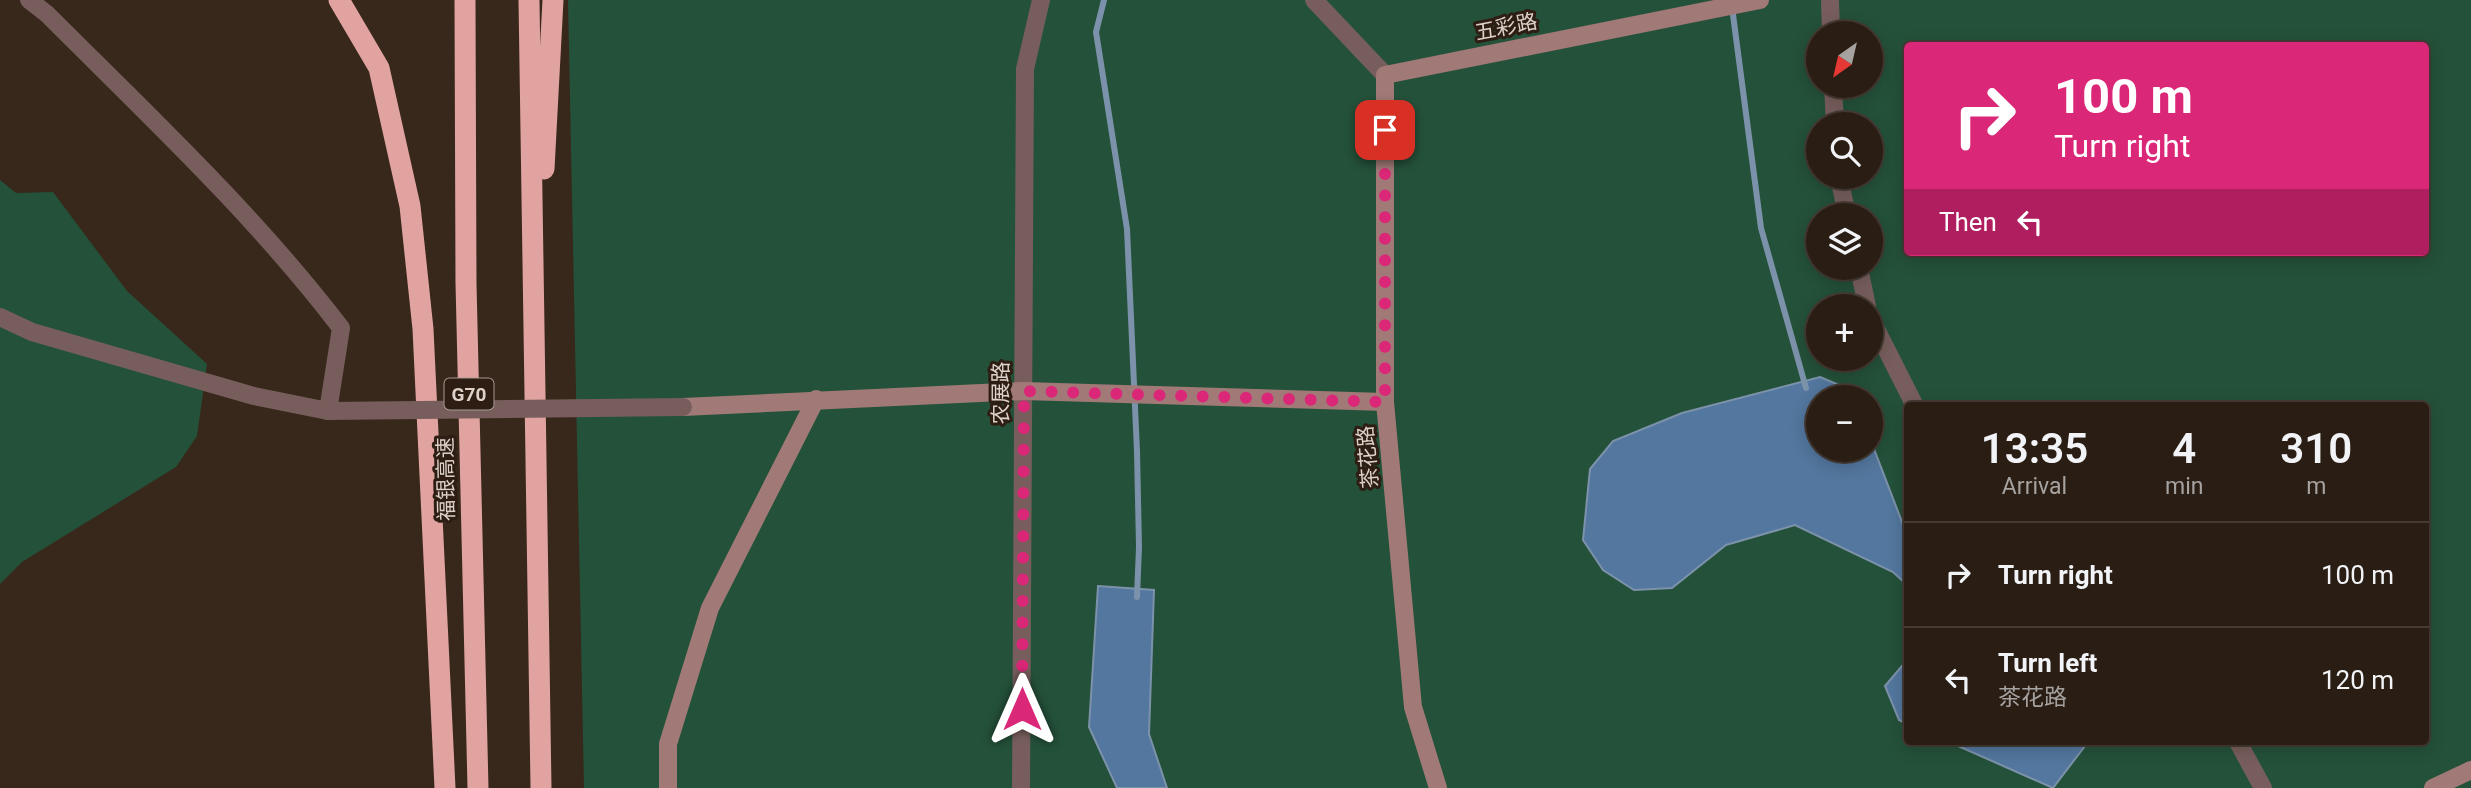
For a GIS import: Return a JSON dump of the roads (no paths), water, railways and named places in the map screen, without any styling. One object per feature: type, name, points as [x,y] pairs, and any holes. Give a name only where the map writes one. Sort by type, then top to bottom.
[{"type":"highway","points":[[339,0],[379,68],[410,206],[423,329],[445,788]]},
{"type":"highway","name":"福银高速","points":[[465,0],[466,283],[478,788]]},
{"type":"highway","points":[[529,0],[541,788]]},
{"type":"highway","points":[[534,356],[553,0]]},
{"type":"street","points":[[29,0],[185,153],[302,277],[341,328],[328,411]]},
{"type":"street","name":"农展路","points":[[1021,788],[1025,69],[1041,0]]},
{"type":"street","points":[[1314,0],[1385,75]]},
{"type":"street","points":[[1830,0],[1831,21]]},
{"type":"street","name":"五彩路","points":[[1385,75],[1753,1]]},
{"type":"street","name":"茶花路","points":[[1385,75],[1385,402],[1413,707],[1438,788]]},
{"type":"street","points":[[0,317],[32,332],[58,340],[254,396],[328,411],[683,407],[1024,391],[1385,402]]},
{"type":"street","points":[[1883,343],[1913,402]]},
{"type":"street","points":[[668,788],[668,744],[710,608],[816,399]]},
{"type":"street","points":[[2240,745],[2263,788]]},
{"type":"street","points":[[2433,788],[2471,770]]},
{"type":"water","points":[[1820,377],[1839,385],[1806,385],[1806,462],[1879,462],[1904,527],[1904,582],[1893,572],[1795,525],[1726,545],[1672,588],[1634,590],[1603,570],[1583,540],[1590,469],[1613,441],[1682,413]]},
{"type":"water","points":[[1098,586],[1154,590],[1149,734],[1167,788],[1117,788],[1089,727]]},
{"type":"water","points":[[1904,664],[1904,722],[1899,720],[1885,686]]},
{"type":"water","points":[[1956,745],[2086,745],[2053,788]]},
{"type":"waterway","points":[[1104,0],[1096,32],[1127,229],[1137,451],[1137,597]]},
{"type":"waterway","points":[[1732,7],[1761,228],[1806,388]]}]
